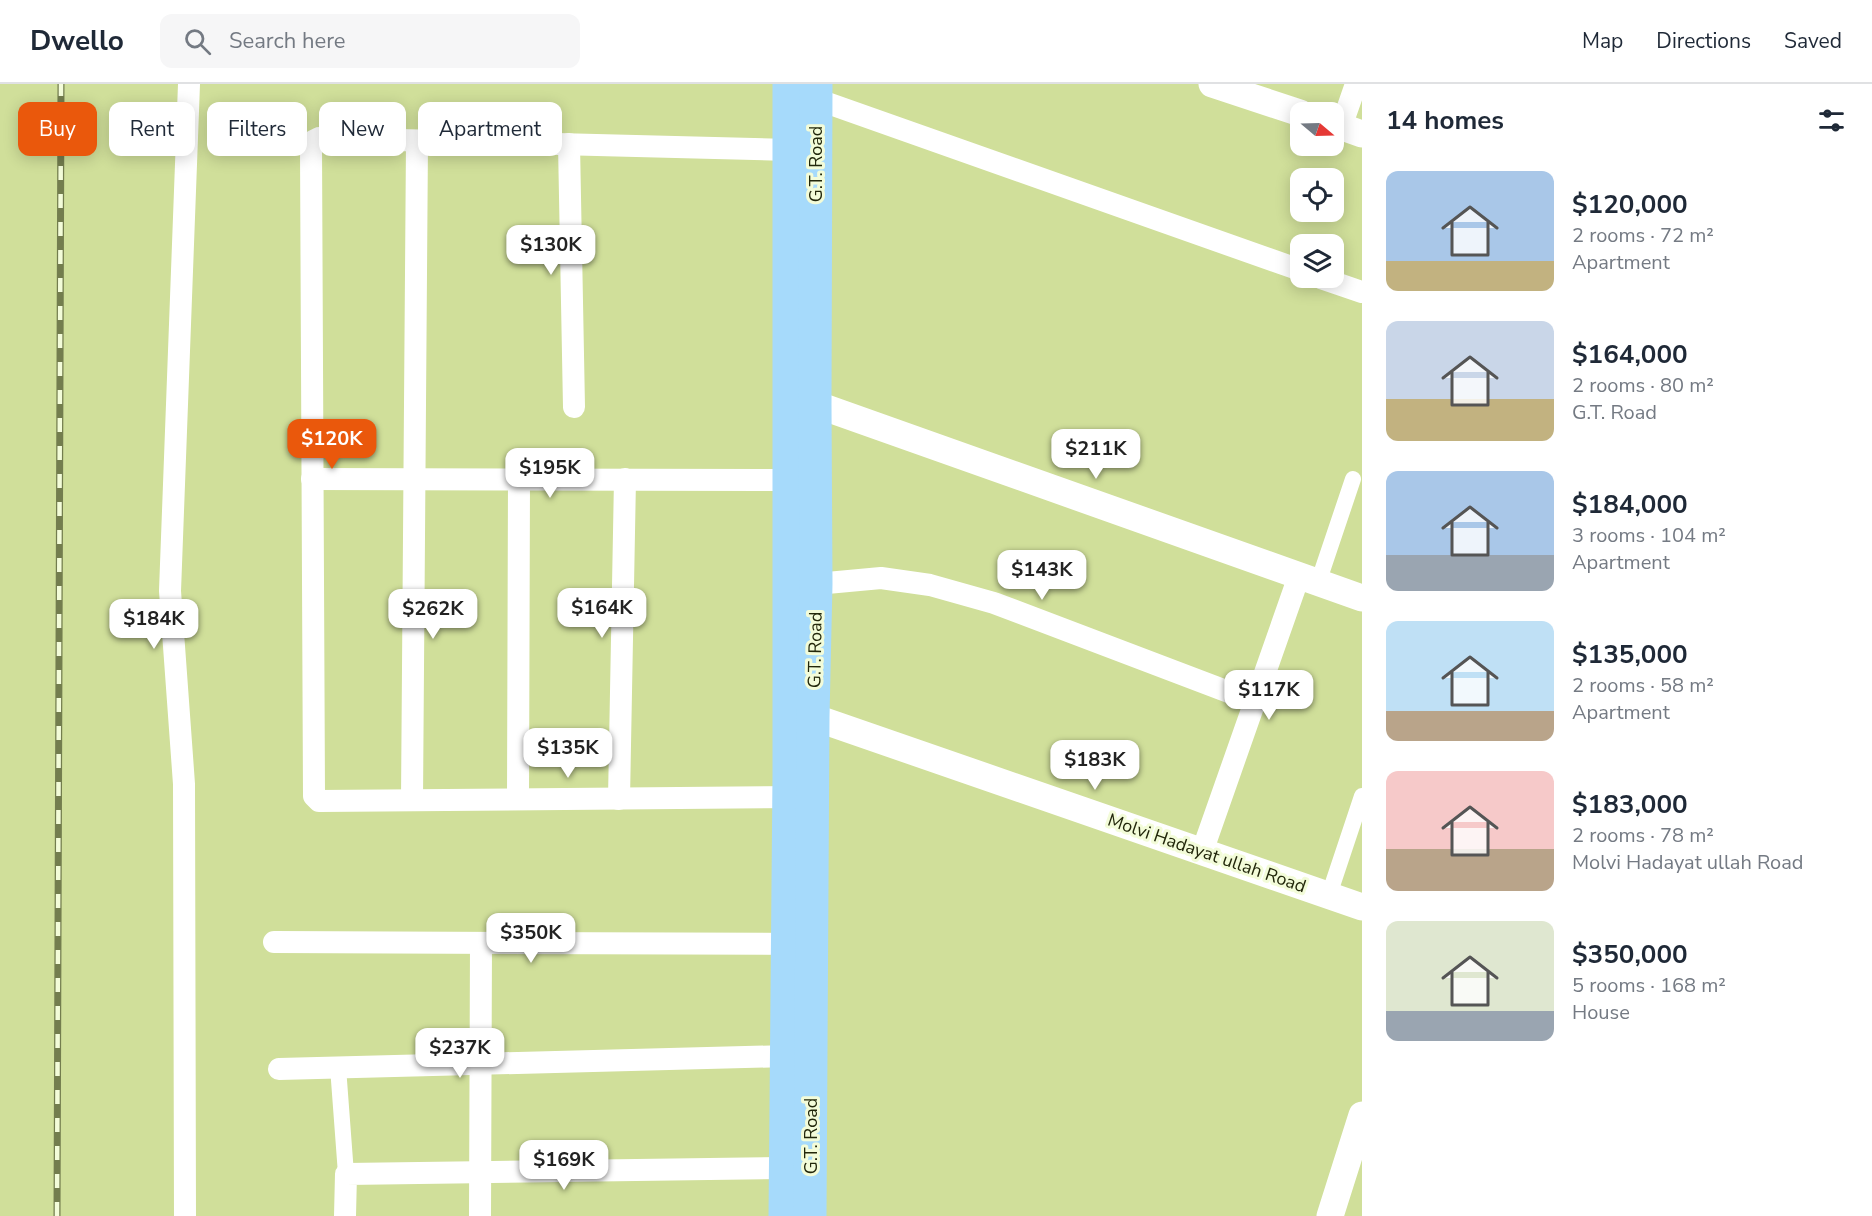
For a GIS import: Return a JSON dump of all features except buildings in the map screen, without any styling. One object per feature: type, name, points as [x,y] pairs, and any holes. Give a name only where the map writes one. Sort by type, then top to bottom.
[{"type":"main road","name":"G.T. Road","points":[[807,89],[789,150],[789,480],[801,797],[800,944],[810,1216]]},
{"type":"main road","name":"G.T. Road","points":[[801,797],[813,717],[816,584],[815,404],[807,89]]},
{"type":"main road","name":"G.T. Road","points":[[785,1216],[787,1056],[800,944]]},
{"type":"street","points":[[185,1216],[184,784],[170,591],[189,84]]},
{"type":"street","points":[[1212,84],[1290,110]]},
{"type":"street","points":[[1345,128],[1356,84]]},
{"type":"street","points":[[807,89],[1290,266]]},
{"type":"street","points":[[789,150],[319,138],[313,141],[310,148],[314,796],[319,801],[801,797]]},
{"type":"street","points":[[412,800],[417,141]]},
{"type":"street","points":[[569,144],[574,408]]},
{"type":"street","points":[[1344,286],[1362,292]]},
{"type":"street","points":[[815,404],[1362,598]]},
{"type":"street","points":[[312,479],[789,480]]},
{"type":"street","points":[[518,799],[519,479]]},
{"type":"street","points":[[619,799],[625,479]]},
{"type":"street","points":[[1202,852],[1255,702],[1353,479]]},
{"type":"street","points":[[816,584],[881,578],[930,585],[994,603],[1255,702]]},
{"type":"street","name":"Molvi Hadayat ullah Road","points":[[813,717],[1362,907]]},
{"type":"street","points":[[1329,895],[1362,796]]},
{"type":"street","points":[[274,942],[800,944]]},
{"type":"street","points":[[480,1216],[481,943]]},
{"type":"street","points":[[279,1069],[787,1056]]},
{"type":"street","points":[[338,1067],[346,1174],[345,1216]]},
{"type":"street","points":[[1330,1216],[1362,1115]]},
{"type":"street","points":[[346,1174],[785,1168]]},
{"type":"railway","points":[[57,1216],[61,84]]}]
